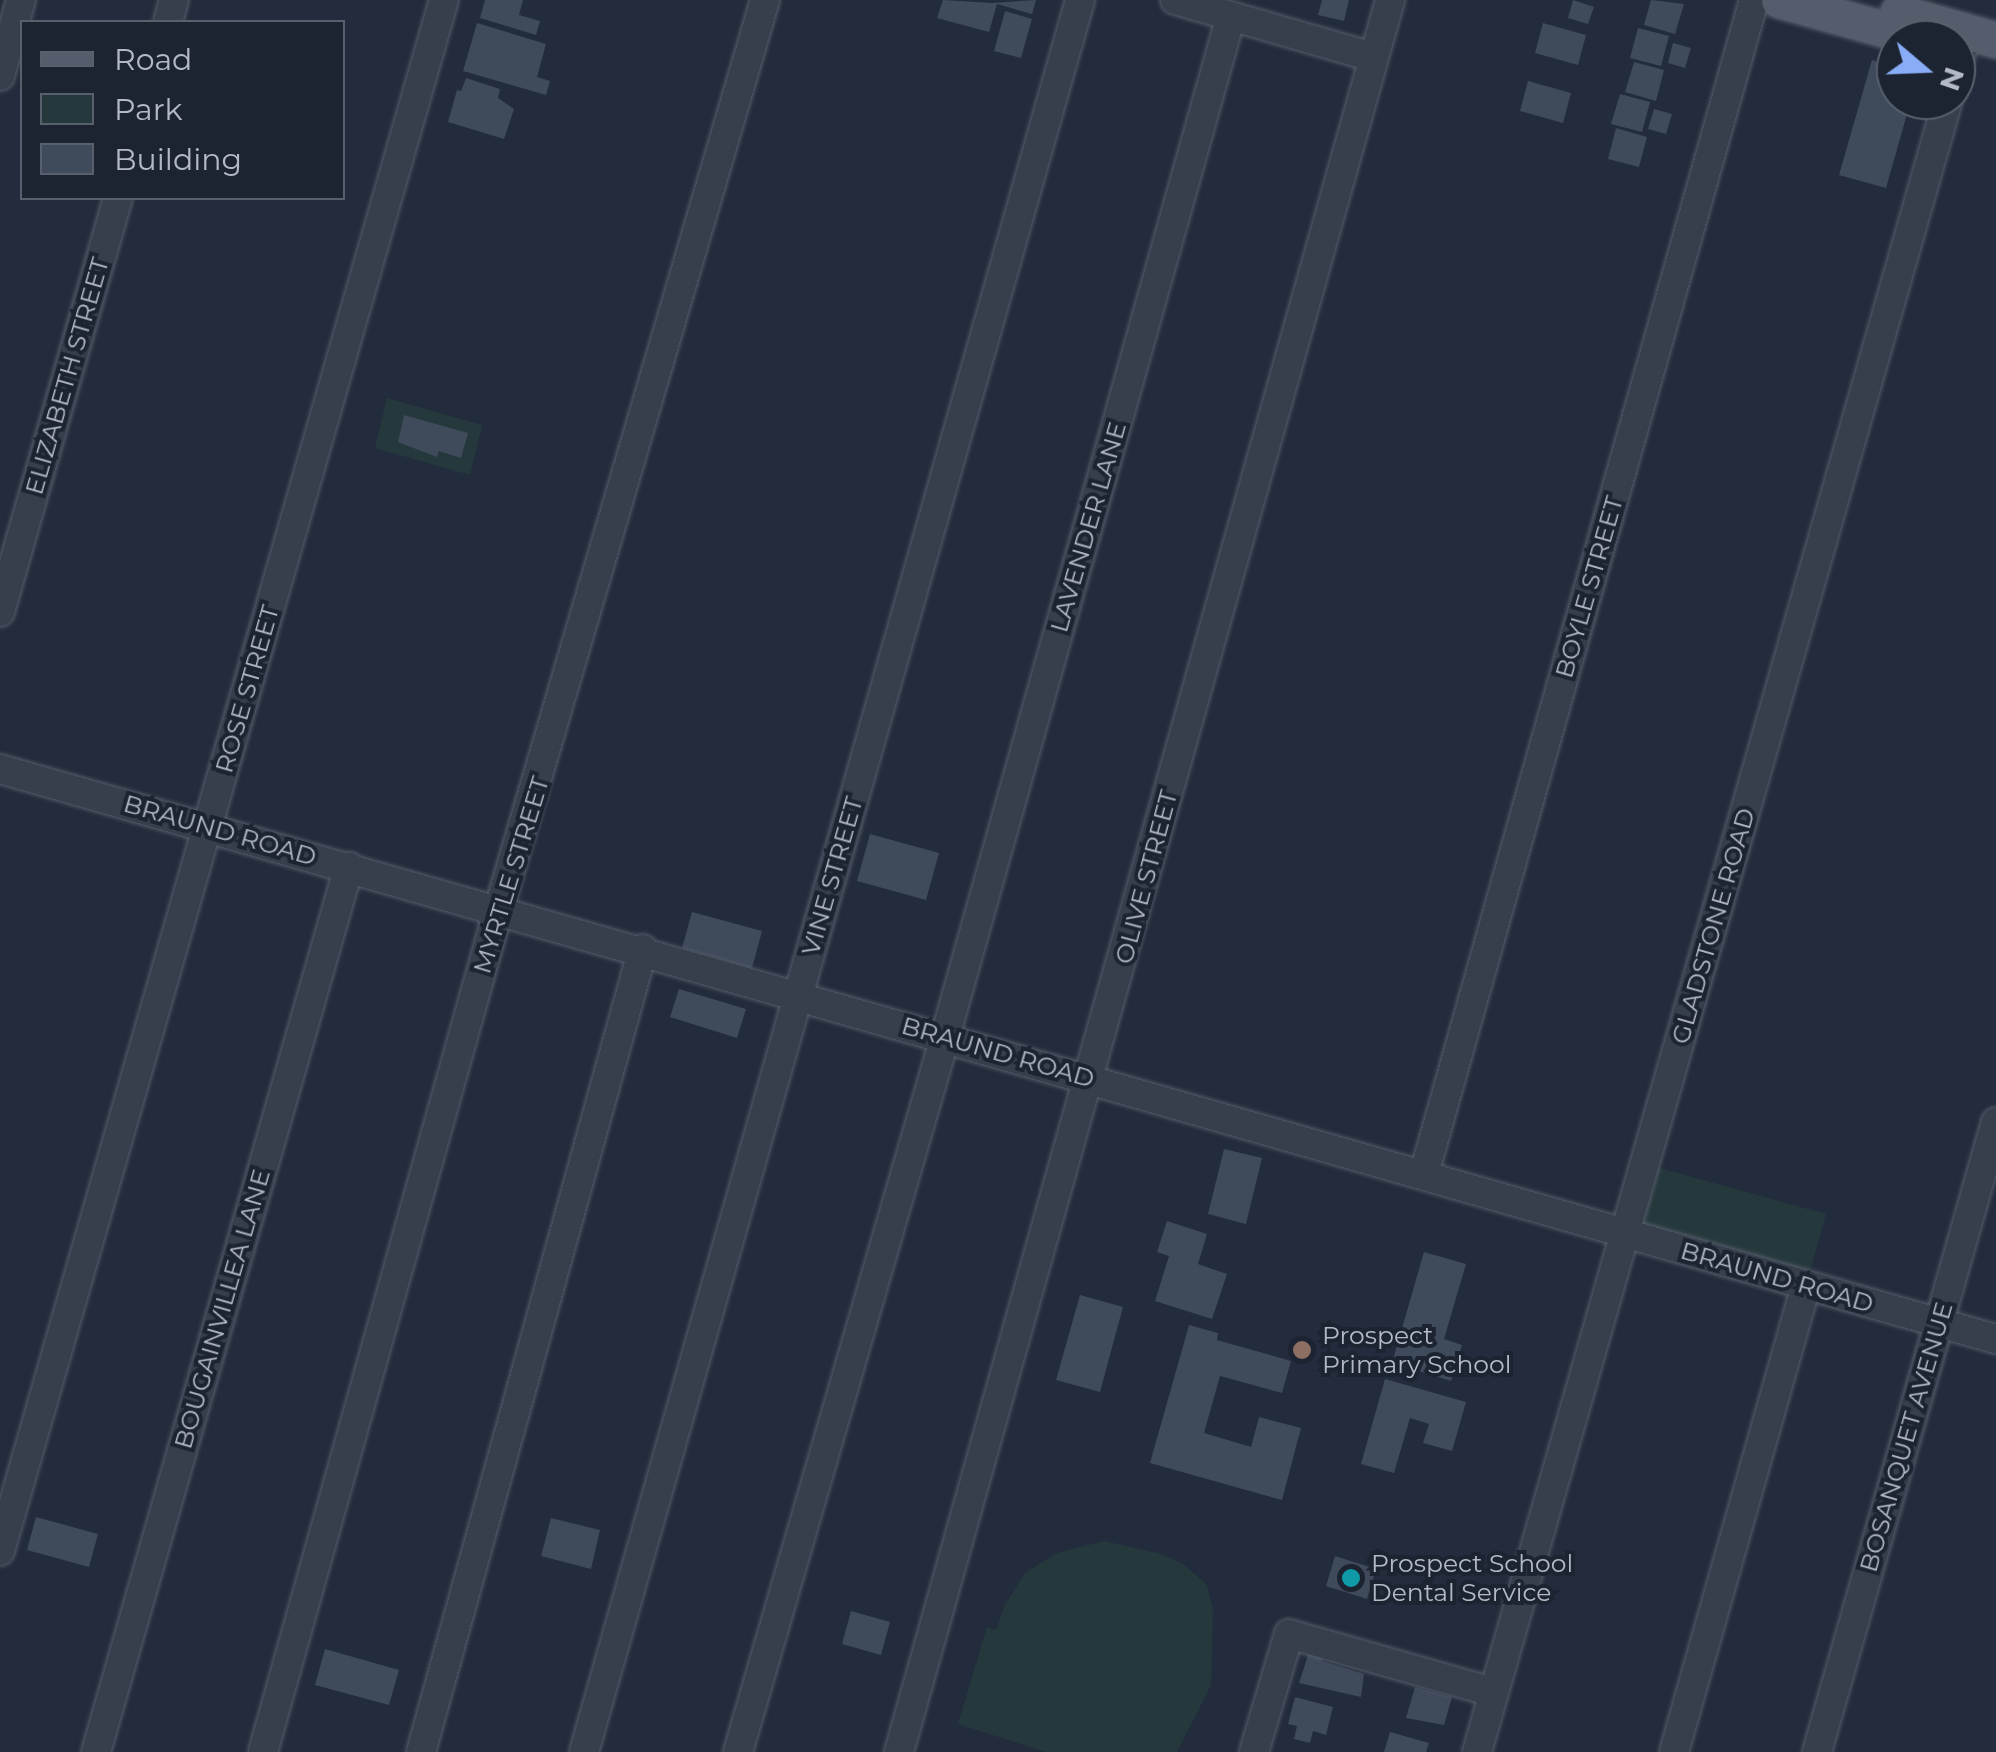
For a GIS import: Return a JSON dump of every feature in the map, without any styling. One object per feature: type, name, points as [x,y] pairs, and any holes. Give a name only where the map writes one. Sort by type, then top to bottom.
[{"type":"main road","points":[[1778,0],[1876,27]]},
{"type":"main road","points":[[1854,0],[1901,20]]},
{"type":"street","points":[[0,76],[21,0]]},
{"type":"street","name":"ROSE STREET","points":[[0,1551],[207,826],[336,415],[444,0]]},
{"type":"street","name":"MYRTLE STREET","points":[[263,1752],[499,908],[765,0]]},
{"type":"street","name":"VINE STREET","points":[[584,1752],[1080,0]]},
{"type":"street","points":[[1176,0],[1373,56]]},
{"type":"street","name":"OLIVE STREET","points":[[898,1752],[1091,1079],[1390,0]]},
{"type":"street","name":"BOYLE STREET","points":[[1424,1174],[1754,0]]},
{"type":"street","name":"LAVENDER LANE","points":[[738,1752],[946,1037],[1231,16]]},
{"type":"street","name":"GLADSTONE ROAD","points":[[1477,1752],[1942,120]]},
{"type":"street","name":"ELIZABETH STREET","points":[[0,612],[117,200]]},
{"type":"street","name":"BRAUND ROAD","points":[[0,769],[499,908],[1996,1339]]},
{"type":"street","name":"BOUGAINVILLEA LANE","points":[[96,1752],[350,866]]},
{"type":"street","points":[[421,1752],[644,950]]},
{"type":"street","name":"BOSANQUET AVENUE","points":[[1818,1752],[1996,1122]]},
{"type":"street","points":[[1674,1752],[1806,1286]]},
{"type":"street","points":[[1254,1752],[1289,1634],[1493,1692]]},
{"type":"green space","points":[[387,398],[482,425],[470,475],[375,448]]},
{"type":"green space","points":[[1645,1164],[1826,1214],[1806,1286],[1625,1232]]},
{"type":"green space","points":[[1104,1541],[1161,1554],[1183,1564],[1207,1585],[1213,1610],[1211,1685],[1177,1752],[1046,1752],[958,1724],[987,1627],[996,1630],[1005,1605],[1025,1573],[1057,1553]]},
{"type":"building","points":[[485,0],[523,0],[519,15],[540,21],[536,35],[480,18]]},
{"type":"building","points":[[943,0],[1036,0],[1032,14],[997,4],[989,32],[937,18]]},
{"type":"building","points":[[1322,0],[1349,0],[1344,21],[1318,15]]},
{"type":"building","points":[[1573,0],[1594,7],[1588,24],[1568,18]]},
{"type":"building","points":[[1651,0],[1684,4],[1675,34],[1644,25]]},
{"type":"building","points":[[1005,11],[1032,19],[1021,58],[994,51]]},
{"type":"building","points":[[477,23],[546,44],[537,77],[550,81],[546,95],[463,71]]},
{"type":"building","points":[[1543,23],[1586,35],[1578,65],[1535,53]]},
{"type":"building","points":[[1638,28],[1669,36],[1661,66],[1630,58]]},
{"type":"building","points":[[1673,43],[1691,48],[1685,68],[1668,63]]},
{"type":"building","points":[[1872,60],[1876,61],[1876,120],[1905,120],[1886,188],[1839,175]]},
{"type":"building","points":[[1634,62],[1664,70],[1656,101],[1625,92]]},
{"type":"building","points":[[466,78],[500,89],[498,98],[514,109],[504,139],[448,122],[457,90],[461,91]]},
{"type":"building","points":[[1528,81],[1571,93],[1563,123],[1520,111]]},
{"type":"building","points":[[1620,94],[1650,102],[1642,132],[1611,124]]},
{"type":"building","points":[[1654,109],[1672,114],[1666,134],[1648,129]]},
{"type":"building","points":[[1616,128],[1647,137],[1639,167],[1608,159]]},
{"type":"building","points":[[404,415],[468,433],[461,458],[439,451],[437,457],[398,442]]},
{"type":"building","points":[[870,834],[939,853],[926,900],[857,881]]},
{"type":"building","points":[[692,912],[762,931],[752,968],[682,948]]},
{"type":"building","points":[[679,989],[746,1009],[737,1038],[670,1017]]},
{"type":"building","points":[[1224,1149],[1262,1158],[1246,1224],[1208,1214]]},
{"type":"building","points":[[1167,1221],[1207,1234],[1198,1264],[1227,1274],[1212,1319],[1155,1301],[1169,1256],[1157,1252]]},
{"type":"building","points":[[1424,1252],[1466,1264],[1444,1339],[1462,1345],[1451,1381],[1392,1363]]},
{"type":"building","points":[[1080,1295],[1123,1307],[1100,1392],[1056,1380]]},
{"type":"building","points":[[1189,1325],[1218,1333],[1217,1340],[1291,1361],[1282,1393],[1220,1376],[1204,1433],[1251,1447],[1259,1417],[1301,1428],[1282,1500],[1150,1463]]},
{"type":"building","points":[[1385,1379],[1466,1402],[1452,1451],[1423,1443],[1429,1424],[1410,1418],[1394,1473],[1361,1464]]},
{"type":"building","points":[[36,1517],[98,1534],[89,1567],[27,1550]]},
{"type":"building","points":[[551,1518],[600,1530],[591,1569],[541,1556]]},
{"type":"building","name":"Prospect School Dental Service","points":[[1335,1556],[1376,1569],[1367,1599],[1326,1586]]},
{"type":"building","points":[[851,1611],[890,1622],[881,1655],[842,1644]]},
{"type":"building","points":[[325,1649],[399,1670],[389,1705],[315,1685]]},
{"type":"building","points":[[1309,1652],[1324,1657],[1322,1661],[1364,1674],[1361,1697],[1299,1683]]},
{"type":"building","points":[[1415,1687],[1452,1697],[1444,1725],[1406,1718]]},
{"type":"building","points":[[1295,1697],[1333,1707],[1326,1735],[1313,1731],[1310,1743],[1294,1739],[1297,1726],[1288,1724]]},
{"type":"building","points":[[1390,1732],[1429,1743],[1426,1752],[1384,1752]]},
{"type":"place","name":"Prospect Primary School","points":[[1302,1350]]},
{"type":"place","name":"Prospect School Dental Service","points":[[1351,1578]]}]
